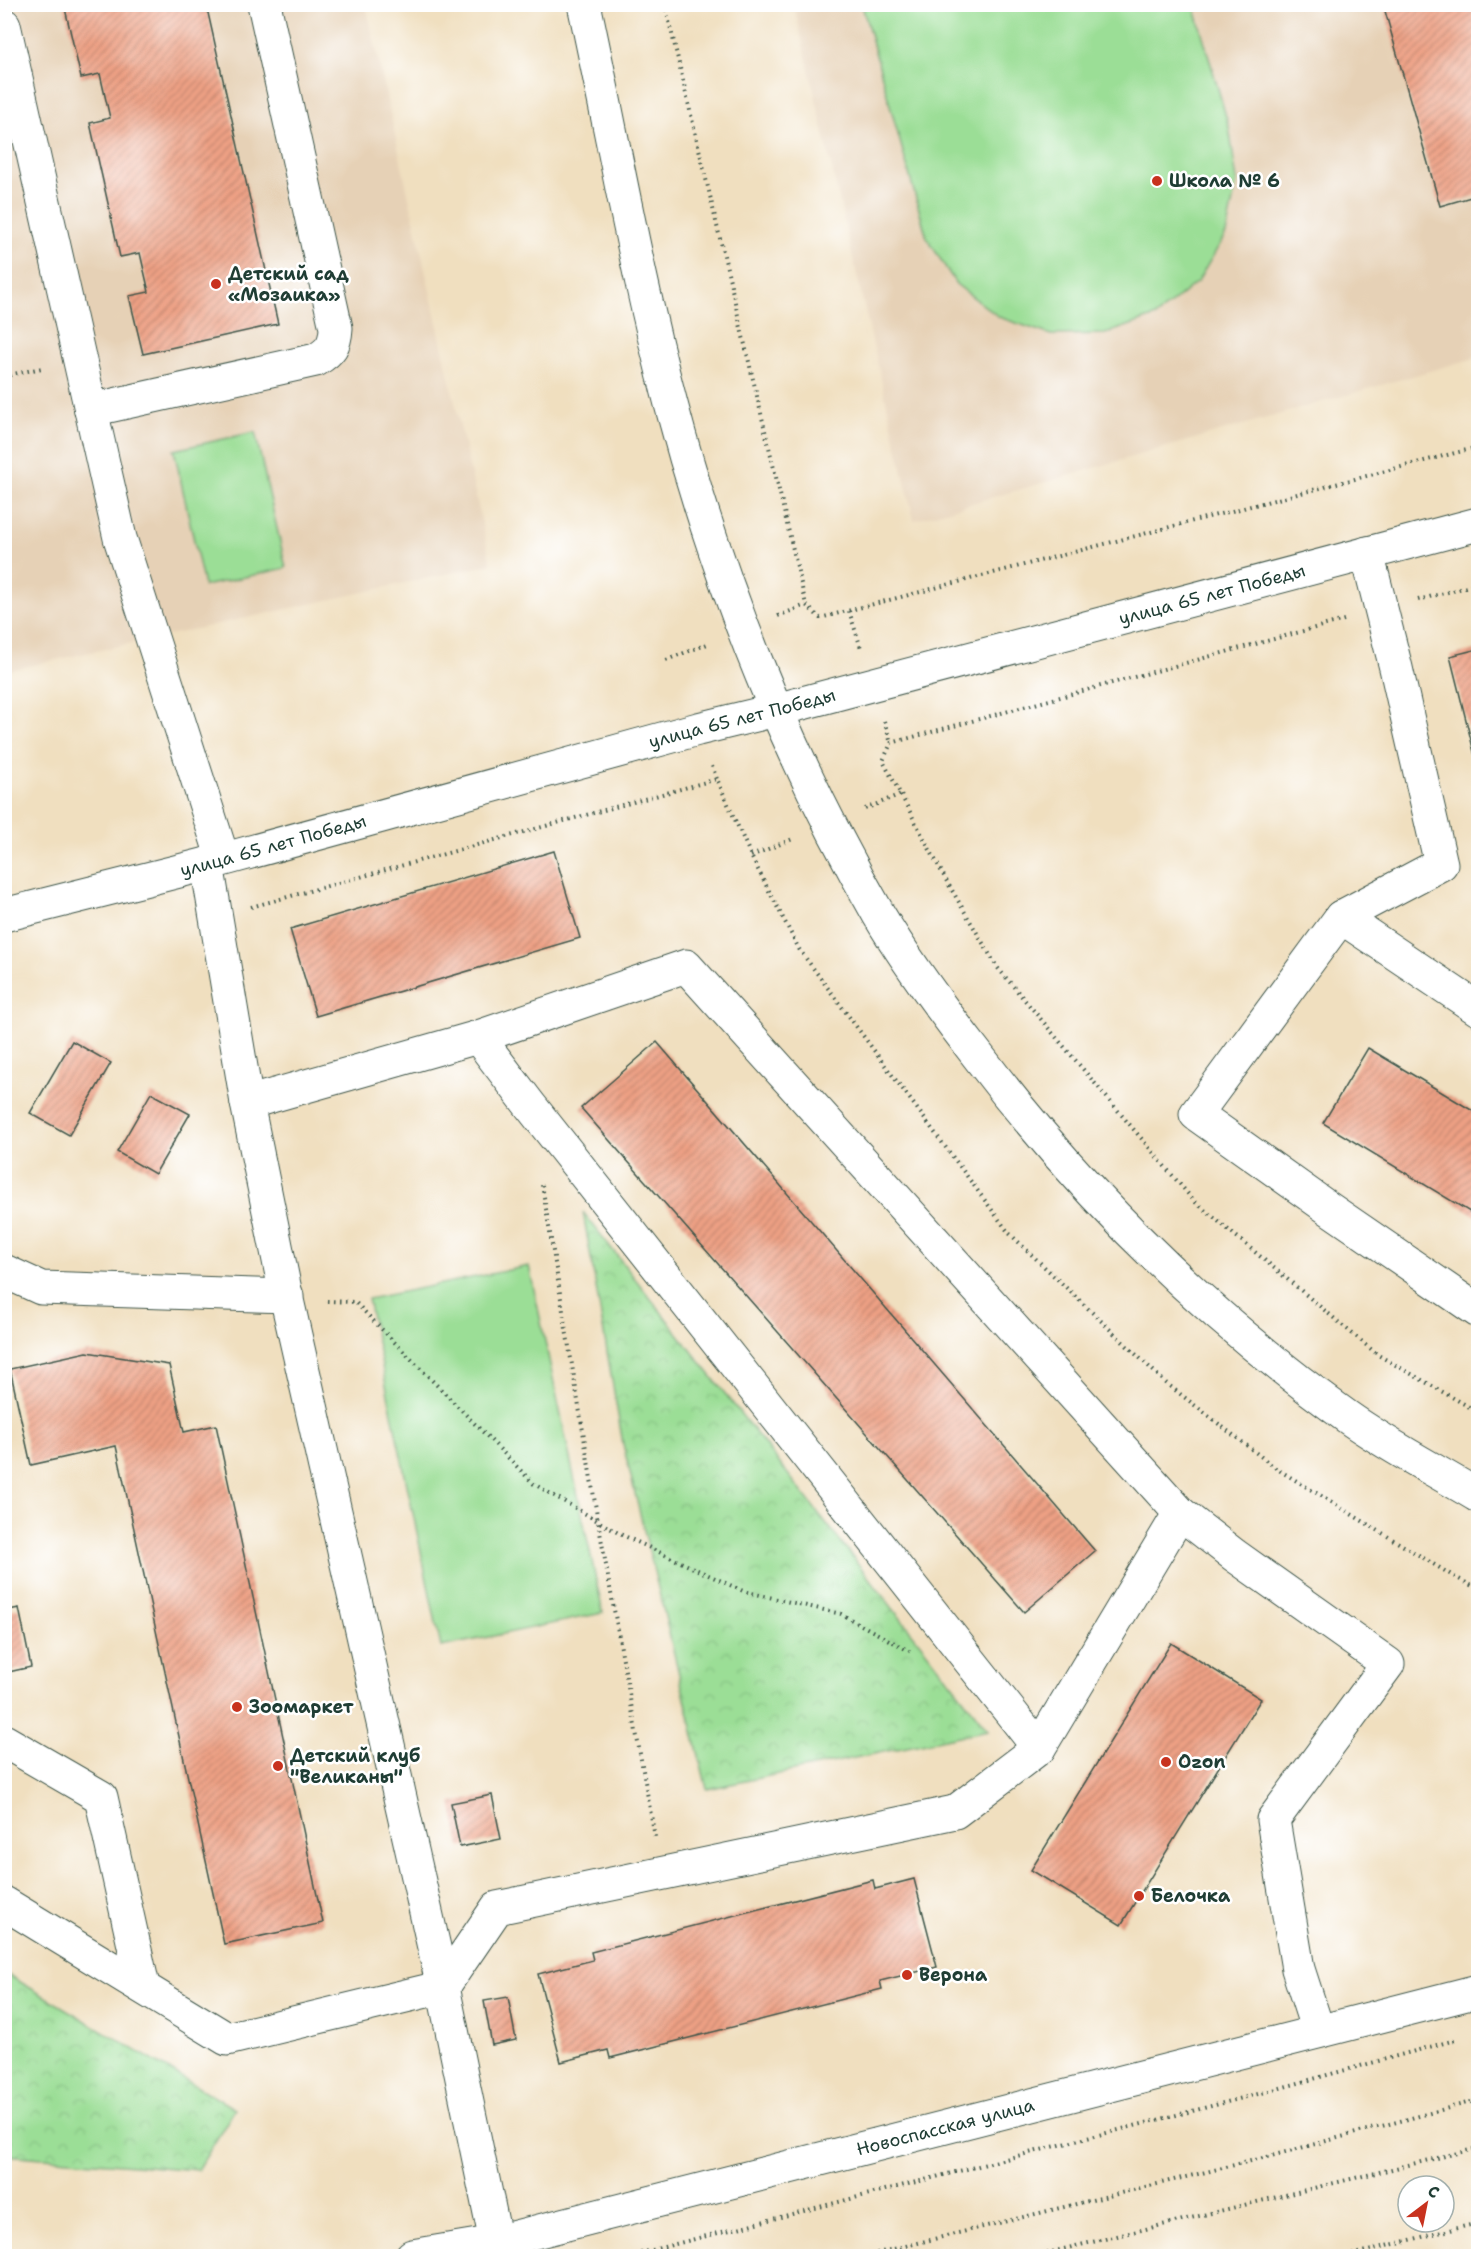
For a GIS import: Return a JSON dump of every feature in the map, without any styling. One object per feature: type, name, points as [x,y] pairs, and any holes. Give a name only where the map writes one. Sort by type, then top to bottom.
[{"type":"street","points":[[91,410],[316,360],[329,352],[336,342],[336,328],[264,4]]},
{"type":"street","points":[[584,4],[671,404],[696,490],[743,630],[776,710],[830,823],[881,917],[939,1006],[1024,1116],[1132,1233],[1241,1335],[1349,1418],[1479,1496]]},
{"type":"street","points":[[4,25],[120,538],[215,862],[247,1103],[287,1298],[443,1987],[496,2242]]},
{"type":"street","name":"улица 65 лет Победы","points":[[4,915],[215,862],[698,729],[1479,524]]},
{"type":"street","points":[[1367,553],[1441,864],[1341,917],[1196,1114],[1479,1311]]},
{"type":"street","points":[[1341,917],[1479,1009]]},
{"type":"street","points":[[247,1103],[478,1037],[686,966],[1180,1513],[1234,1555],[1388,1665],[1273,1820],[1298,1969],[1318,2031]]},
{"type":"street","points":[[478,1037],[536,1114],[1039,1748]]},
{"type":"street","points":[[4,1271],[41,1288],[287,1298]]},
{"type":"street","points":[[4,1903],[227,2039],[443,1987],[497,1908],[955,1812],[1039,1748],[1180,1513]]},
{"type":"street","points":[[4,1741],[101,1797],[143,1986]]},
{"type":"street","name":"Новоспасская улица","points":[[412,2256],[496,2242],[1479,1991]]},
{"type":"path","points":[[664,4],[806,605],[820,618],[1479,447]]},
{"type":"path","points":[[1479,584],[891,743],[883,760],[946,880],[997,967],[1194,1201],[1378,1355],[1479,1412]]},
{"type":"path","points":[[849,611],[862,651]]},
{"type":"path","points":[[540,1174],[598,1521],[662,1875]]},
{"type":"path","points":[[287,1298],[355,1302],[534,1484],[620,1534],[743,1591],[841,1614],[922,1659]]},
{"type":"path","points":[[629,2256],[1262,2093],[1456,2040]]},
{"type":"path","points":[[865,2256],[1271,2156],[1479,2100]]},
{"type":"path","points":[[1035,2256],[1479,2148]]},
{"type":"path","points":[[1346,2256],[1479,2223]]},
{"type":"shaded area","name":"Детский сад «Мозаика»","points":[[4,5],[366,5],[491,564],[5,671]]},
{"type":"shaded area","name":"Школа № 6","points":[[794,5],[1478,5],[1478,357],[914,520]]},
{"type":"green space","points":[[862,5],[1194,5],[1229,127],[1237,181],[1226,234],[1198,281],[1156,316],[1105,334],[1051,335],[999,317],[956,284],[927,238]]},
{"type":"green space","points":[[255,432],[286,568],[204,586],[174,450]]},
{"type":"green space","points":[[583,1212],[988,1730],[707,1789],[623,1444]]},
{"type":"green space","points":[[529,1266],[603,1613],[441,1647],[368,1299]]},
{"type":"green space","points":[[5,1973],[235,2109],[198,2170],[5,2155]]},
{"type":"building","points":[[64,4],[206,4],[278,324],[143,354],[129,296],[149,292],[140,253],[120,257],[90,123],[110,118],[100,74],[81,78]]},
{"type":"building","points":[[1383,4],[1478,4],[1478,195],[1440,206]]},
{"type":"building","points":[[1478,649],[1478,755],[1475,756],[1450,656]]},
{"type":"building","points":[[554,851],[580,938],[316,1016],[290,929]]},
{"type":"building","points":[[72,1041],[111,1063],[69,1135],[30,1113]]},
{"type":"building","points":[[657,1042],[1095,1551],[1024,1612],[581,1108]]},
{"type":"building","points":[[1368,1048],[1478,1114],[1478,1217],[1323,1123]]},
{"type":"building","points":[[151,1093],[190,1114],[155,1174],[117,1152]]},
{"type":"building","points":[[87,1352],[169,1365],[184,1432],[216,1425],[323,1923],[224,1944],[116,1446],[31,1465],[10,1369]]},
{"type":"building","points":[[19,1608],[31,1667],[4,1673],[4,1611]]},
{"type":"building","points":[[1171,1643],[1261,1699],[1121,1925],[1031,1870]]},
{"type":"building","points":[[492,1795],[501,1839],[460,1847],[451,1803]]},
{"type":"building","points":[[914,1879],[937,1967],[880,1981],[882,1989],[610,2058],[608,2050],[561,2062],[538,1974],[593,1960],[591,1952],[873,1880],[875,1889]]},
{"type":"building","points":[[508,1997],[516,2040],[492,2045],[484,2001]]},
{"type":"place","name":"Школа № 6","points":[[1157,181]]},
{"type":"place","name":"Детский сад «Мозаика»","points":[[216,284]]},
{"type":"place","name":"Зоомаркет","points":[[237,1707]]},
{"type":"place","name":"Ozon","points":[[1166,1762]]},
{"type":"place","name":"Детский клуб \"Великаны\"","points":[[278,1766]]},
{"type":"place","name":"Белочка","points":[[1139,1896]]},
{"type":"place","name":"Верона","points":[[907,1975]]}]
